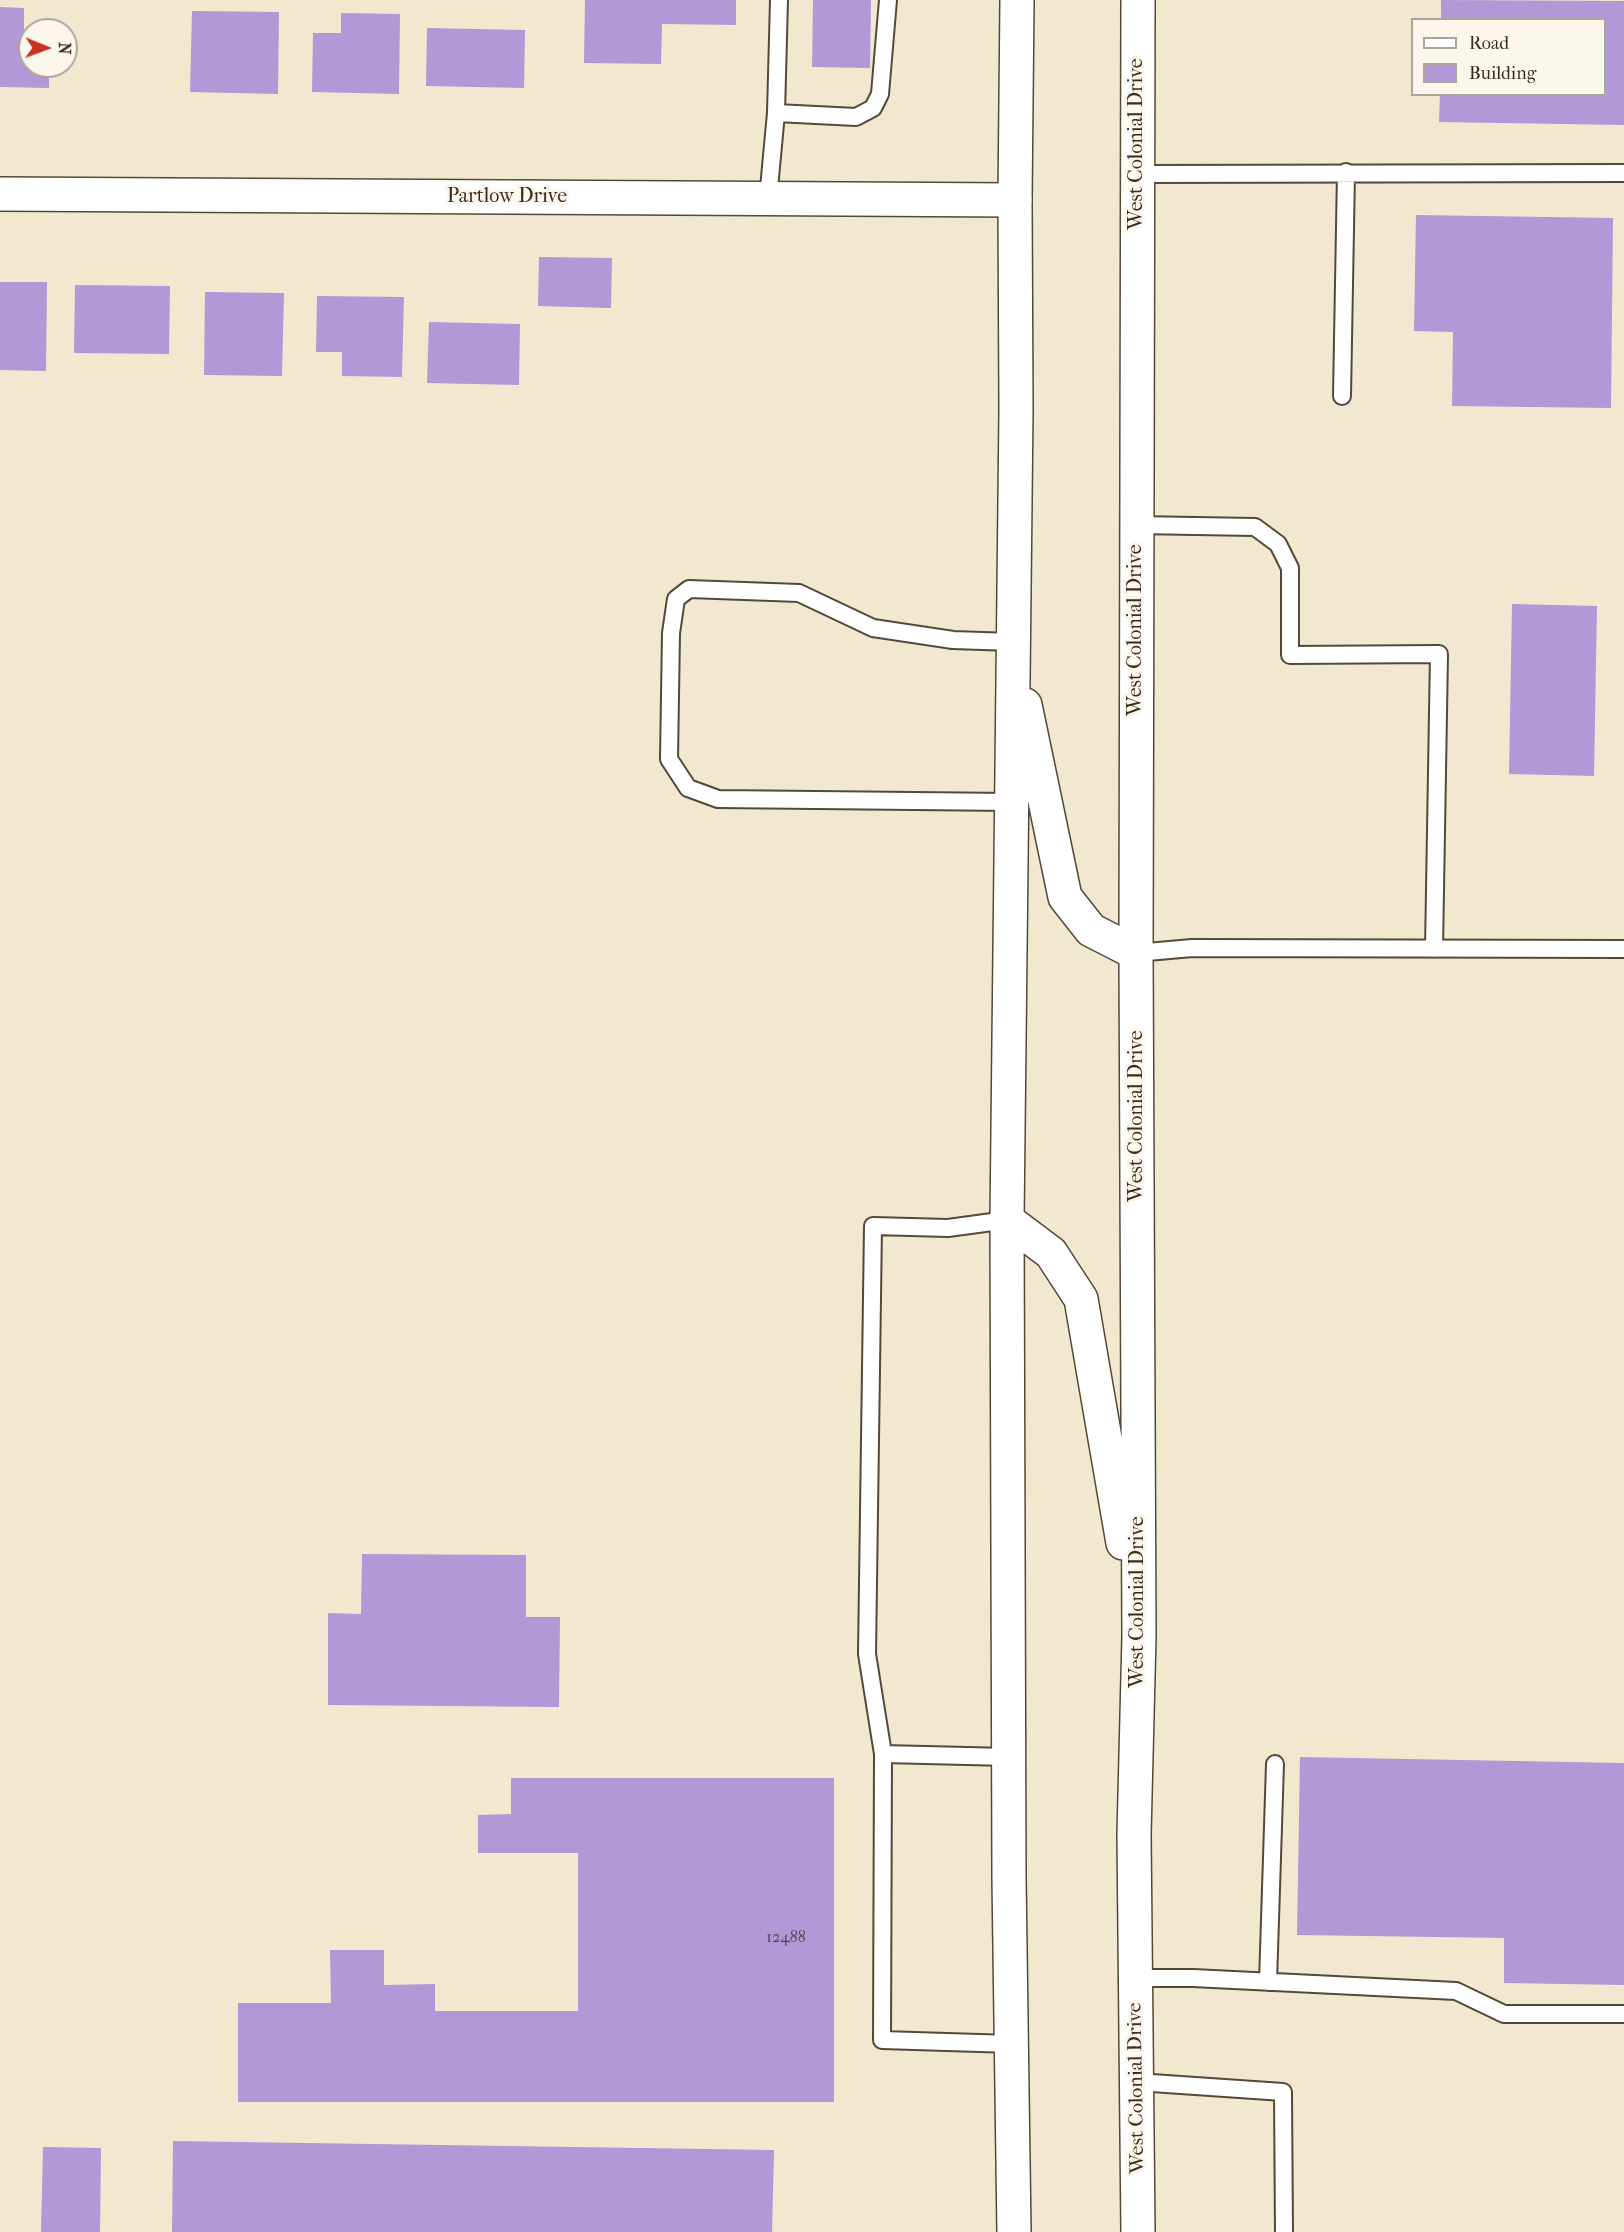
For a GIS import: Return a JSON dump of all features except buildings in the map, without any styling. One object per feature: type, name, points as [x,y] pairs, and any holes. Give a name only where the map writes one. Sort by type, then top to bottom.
[{"type":"main road","points":[[1014,2232],[1007,1220],[1016,410],[1017,0]]},
{"type":"main road","name":"West Colonial Drive","points":[[1138,0],[1136,953],[1139,1636],[1134,1835],[1138,2232]]},
{"type":"main road","name":"Partlow Drive","points":[[0,194],[1015,200]]},
{"type":"main road","points":[[1012,642],[1065,897],[1091,930],[1136,953]]},
{"type":"main road","points":[[1007,1220],[1051,1253],[1081,1299],[1139,1636]]},
{"type":"lane","points":[[768,199],[776,113],[779,0]]},
{"type":"lane","points":[[776,113],[856,117],[873,108],[880,94],[888,0]]},
{"type":"lane","points":[[1342,396],[1346,172]]},
{"type":"lane","points":[[1137,174],[1624,173]]},
{"type":"lane","points":[[1136,525],[1255,527],[1278,544],[1290,568],[1290,655],[1439,654],[1434,949]]},
{"type":"lane","points":[[1011,802],[718,800],[688,788],[669,759],[671,633],[676,599],[689,590],[799,593],[873,628],[953,640],[1012,642]]},
{"type":"lane","points":[[1136,953],[1192,948],[1624,949]]},
{"type":"lane","points":[[1007,1220],[948,1228],[873,1226],[867,1654],[883,1754],[882,2040],[1012,2044]]},
{"type":"lane","points":[[883,1754],[1009,1757]]},
{"type":"lane","points":[[1269,1982],[1275,1764]]},
{"type":"lane","points":[[1135,1978],[1456,1991],[1504,2014],[1624,2014]]},
{"type":"lane","points":[[1137,2082],[1283,2092],[1284,2232]]}]
